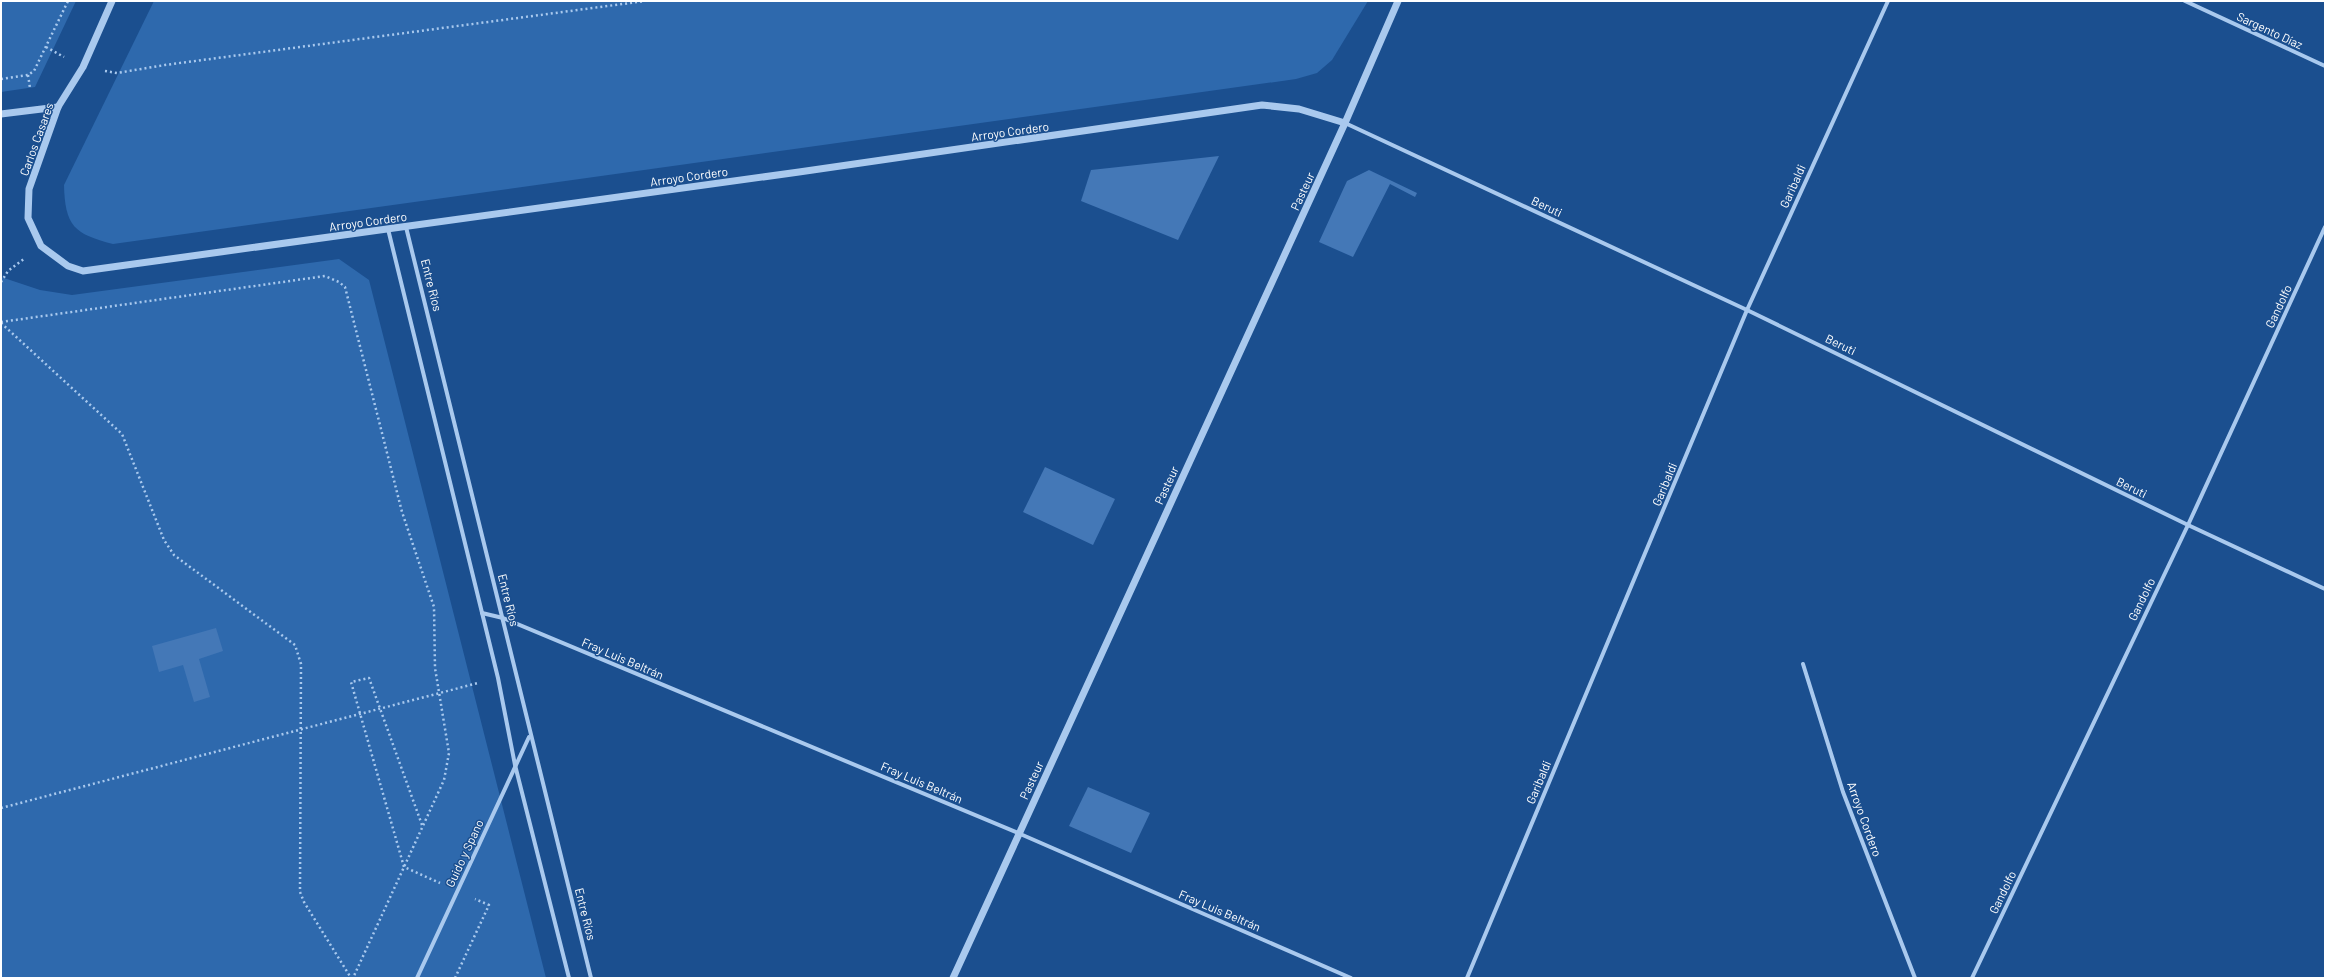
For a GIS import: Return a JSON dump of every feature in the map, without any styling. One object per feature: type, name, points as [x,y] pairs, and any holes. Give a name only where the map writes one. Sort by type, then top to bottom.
[{"type":"street","name":"Carlos Casares","points":[[41,246],[28,218],[29,189],[58,107],[83,67],[112,1]]},
{"type":"street","name":"Pasteur","points":[[952,978],[1345,123],[1398,1]]},
{"type":"street","name":"Garibaldi","points":[[1467,978],[1747,310],[1888,1]]},
{"type":"street","name":"Sargento Díaz","points":[[2184,1],[2325,66]]},
{"type":"street","name":"Arroyo Cordero","points":[[41,246],[68,266],[83,271],[406,227],[1262,105],[1299,109],[1345,123]]},
{"type":"street","points":[[1,114],[58,107]]},
{"type":"street","name":"Beruti","points":[[1345,123],[1747,310],[2188,525],[2325,589]]},
{"type":"street","name":"Entre Ríos","points":[[406,227],[503,618],[529,737],[591,978]]},
{"type":"street","name":"Gandolfo","points":[[1972,978],[2188,525],[2325,228]]},
{"type":"street","points":[[388,229],[498,678],[515,765],[569,978]]},
{"type":"street","name":"Fray Luis Beltrán","points":[[482,613],[503,618],[1018,833],[1351,978]]},
{"type":"street","name":"Arroyo Cordero","points":[[1803,664],[1843,792],[1915,978]]},
{"type":"street","name":"Guido y Spano","points":[[417,978],[529,737]]},
{"type":"path","points":[[1,79],[28,75],[34,72],[68,1]]},
{"type":"path","points":[[46,47],[83,67],[117,73],[165,64],[645,1]]},
{"type":"path","points":[[1,282],[8,271],[41,246]]},
{"type":"path","points":[[1,323],[325,276],[339,282],[345,287],[402,512],[434,607],[436,668],[449,753],[449,763],[444,780],[352,978]]},
{"type":"path","points":[[1,323],[122,434],[164,540],[174,555],[295,645],[301,664],[300,892],[304,902],[352,978]]},
{"type":"path","points":[[423,826],[369,678],[351,682],[404,867],[489,905],[455,978]]},
{"type":"path","points":[[1,808],[498,678]]},
{"type":"shaded area","points":[[1,1],[76,1],[35,87],[1,92]]},
{"type":"shaded area","points":[[154,1],[1368,1],[1332,60],[1317,73],[1296,79],[113,244],[89,236],[74,226],[67,210],[64,185]]},
{"type":"shaded area","points":[[339,259],[369,280],[546,978],[1,978],[1,277],[40,290],[72,295]]},
{"type":"building","points":[[1219,156],[1178,240],[1081,201],[1091,170]]},
{"type":"building","points":[[1369,170],[1417,193],[1415,197],[1390,184],[1353,257],[1319,242],[1347,181]]},
{"type":"building","points":[[1045,467],[1115,499],[1093,545],[1023,512]]},
{"type":"building","points":[[216,628],[223,651],[199,659],[210,697],[194,702],[183,665],[159,672],[152,646]]},
{"type":"building","points":[[1088,787],[1150,813],[1131,853],[1069,826]]}]
